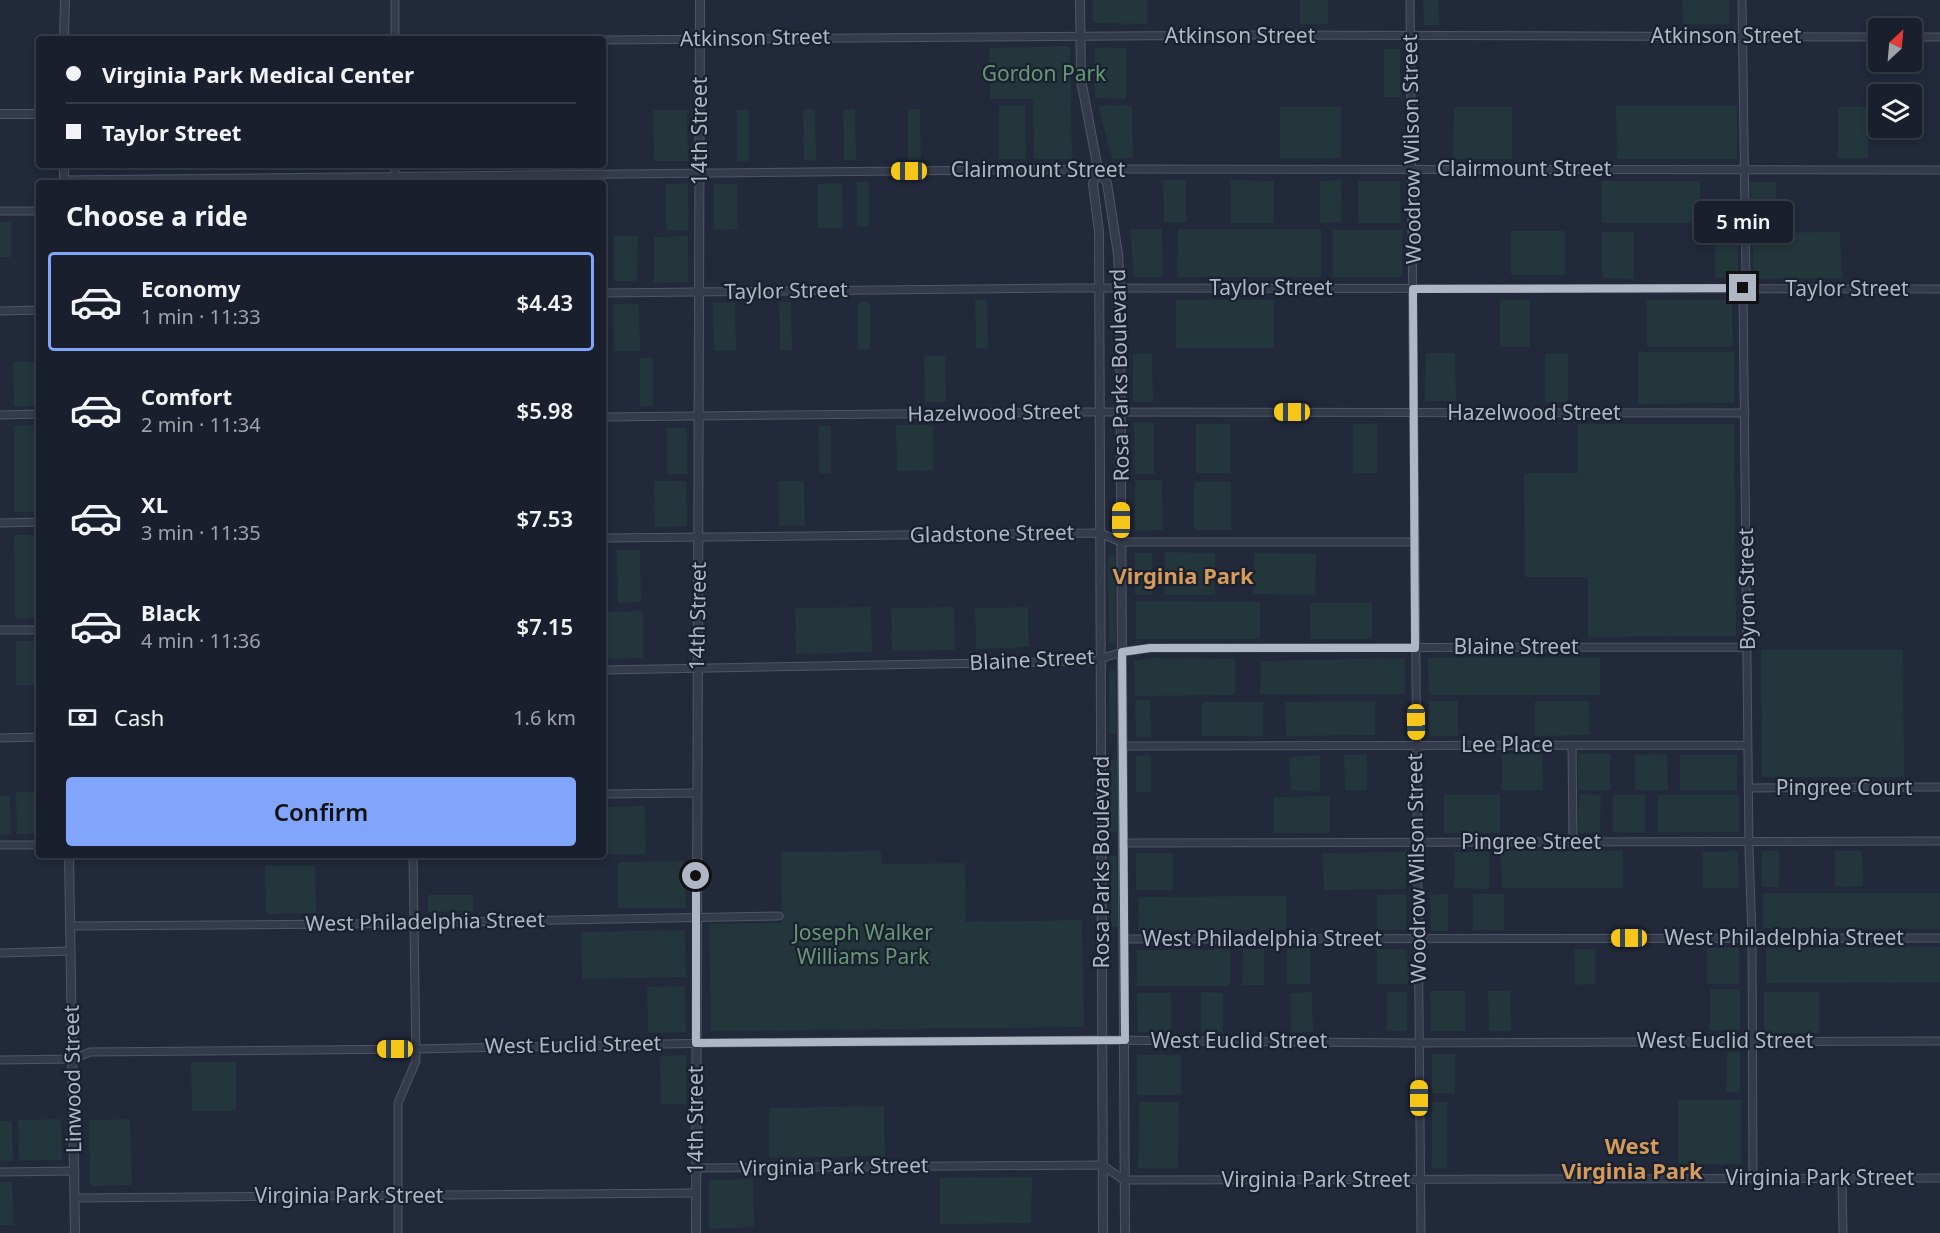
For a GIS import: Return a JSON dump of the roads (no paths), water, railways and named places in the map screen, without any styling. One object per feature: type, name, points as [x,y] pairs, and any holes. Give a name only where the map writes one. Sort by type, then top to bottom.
[{"type":"street","points":[[64,0],[64,36]]},
{"type":"street","points":[[395,0],[395,36]]},
{"type":"street","name":"14th Street","points":[[696,1233],[700,0]]},
{"type":"street","name":"Rosa Parks Boulevard","points":[[1080,0],[1081,80],[1098,169],[1107,183],[1118,254],[1120,288],[1125,1233]]},
{"type":"street","name":"Woodrow Wilson Street","points":[[1410,0],[1421,1233]]},
{"type":"street","name":"Byron Street","points":[[1742,0],[1753,1178]]},
{"type":"street","name":"Atkinson Street","points":[[606,40],[1080,36],[1868,37]]},
{"type":"street","points":[[1922,37],[1940,37]]},
{"type":"street","points":[[0,114],[36,114]]},
{"type":"street","name":"Rosa Parks Boulevard","points":[[1098,169],[1093,184],[1099,232],[1100,288],[1103,1233]]},
{"type":"street","name":"Clairmount Street","points":[[230,180],[395,179],[699,172],[1098,169],[1940,170]]},
{"type":"street","points":[[0,212],[36,211]]},
{"type":"street","name":"Taylor Street","points":[[606,293],[1100,288],[1940,289]]},
{"type":"street","points":[[0,311],[36,310]]},
{"type":"street","name":"Hazelwood Street","points":[[606,417],[1099,412],[1745,413]]},
{"type":"street","points":[[0,415],[36,414]]},
{"type":"street","points":[[0,523],[36,522]]},
{"type":"street","name":"Gladstone Street","points":[[606,538],[1100,532],[1121,542],[1414,542]]},
{"type":"street","points":[[0,630],[36,630]]},
{"type":"street","name":"Blaine Street","points":[[606,670],[1092,661],[1122,652],[1150,648],[1747,647]]},
{"type":"street","points":[[0,738],[36,737]]},
{"type":"street","name":"Lee Place","points":[[1123,746],[1748,744]]},
{"type":"street","points":[[1572,745],[1574,842]]},
{"type":"street","name":"Pingree Court","points":[[1749,788],[1940,787]]},
{"type":"street","points":[[606,794],[696,793]]},
{"type":"street","name":"Pingree Street","points":[[1123,843],[1940,840]]},
{"type":"street","points":[[0,845],[36,845]]},
{"type":"street","name":"Linwood Street","points":[[69,858],[75,1233]]},
{"type":"street","points":[[398,1233],[399,1103],[404,1086],[414,1069],[416,1049],[413,858]]},
{"type":"street","name":"West Philadelphia Street","points":[[70,926],[413,923],[779,916]]},
{"type":"street","name":"West Philadelphia Street","points":[[1124,939],[1940,938]]},
{"type":"street","points":[[0,952],[70,951]]},
{"type":"street","name":"West Euclid Street","points":[[0,1060],[73,1059],[90,1052],[416,1049],[696,1043],[1102,1040],[1940,1041]]},
{"type":"street","points":[[1102,1165],[1124,1180]]},
{"type":"street","name":"Virginia Park Street","points":[[696,1168],[1102,1165]]},
{"type":"street","points":[[0,1172],[75,1171]]},
{"type":"street","points":[[1842,1178],[1843,1233]]},
{"type":"street","name":"Virginia Park Street","points":[[1124,1180],[1940,1178]]},
{"type":"street","name":"Virginia Park Street","points":[[75,1198],[696,1193]]},
{"type":"district","name":"Virginia Park","points":[[1183,576]]},
{"type":"district","name":"West Virginia Park","points":[[1632,1158]]},
{"type":"park label","name":"Gordon Park","points":[[1044,74]]},
{"type":"park label","name":"Joseph Walker Williams Park","points":[[863,945]]}]
